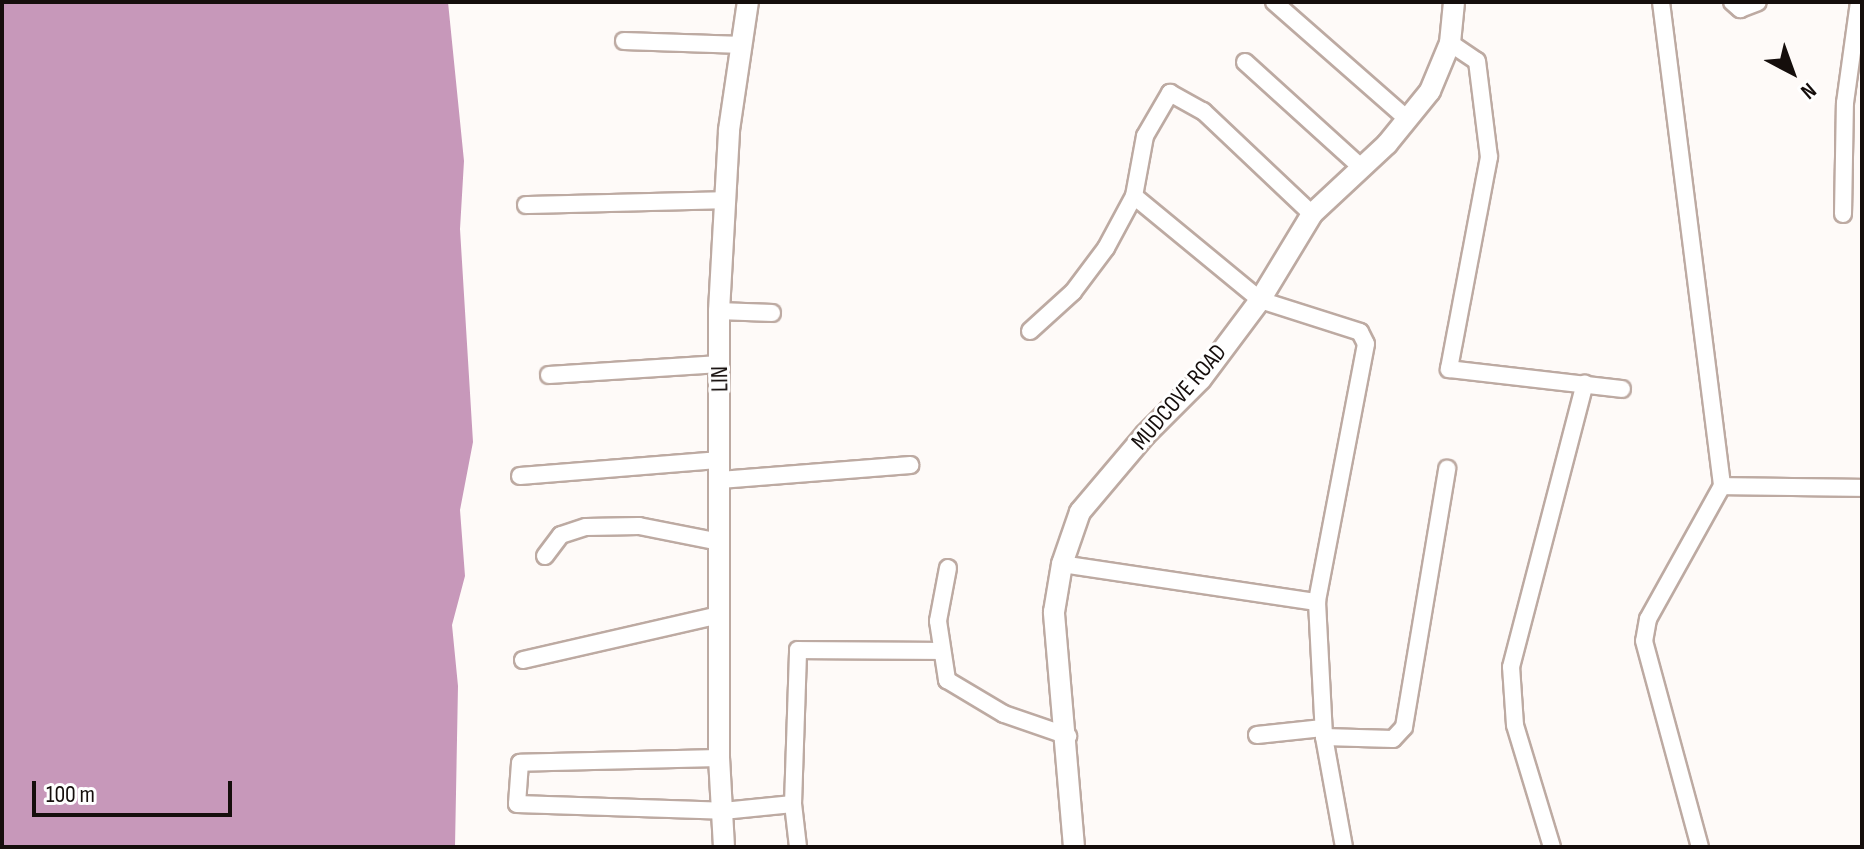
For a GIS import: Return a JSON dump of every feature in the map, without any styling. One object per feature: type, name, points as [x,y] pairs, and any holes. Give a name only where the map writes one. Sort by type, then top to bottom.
[{"type":"street","name":"LIN","points":[[724,847],[719,758],[719,311],[724,200],[748,2]]},
{"type":"street","points":[[1274,2],[1407,119]]},
{"type":"street","name":"MUDCOVE ROAD","points":[[1074,847],[1068,736],[1054,612],[1062,564],[1080,512],[1145,435],[1201,379],[1260,300],[1312,214],[1362,168],[1430,91],[1450,43],[1454,2]]},
{"type":"street","points":[[1661,2],[1722,486],[1648,619],[1644,641],[1700,847]]},
{"type":"street","points":[[1732,2],[1740,9],[1758,2]]},
{"type":"street","points":[[1843,214],[1854,104],[1859,2]]},
{"type":"street","points":[[624,41],[743,45]]},
{"type":"street","points":[[1450,43],[1477,61],[1489,157],[1449,369],[1622,389]]},
{"type":"street","points":[[1245,62],[1362,168]]},
{"type":"street","points":[[1030,331],[1073,292],[1106,248],[1134,196],[1145,136],[1170,93],[1203,111],[1312,214]]},
{"type":"street","points":[[1134,196],[1260,300],[1350,326],[1366,344],[1317,602],[1324,732],[1344,847]]},
{"type":"street","points":[[526,205],[724,200]]},
{"type":"street","points":[[719,311],[772,313]]},
{"type":"street","points":[[549,375],[720,364]]},
{"type":"street","points":[[1552,847],[1515,725],[1511,667],[1585,383]]},
{"type":"street","points":[[520,476],[910,465]]},
{"type":"street","points":[[1257,735],[1324,732],[1393,739],[1404,727],[1447,469]]},
{"type":"street","points":[[1722,486],[1862,488]]},
{"type":"street","points":[[545,556],[561,535],[586,527],[639,526],[720,542]]},
{"type":"street","points":[[1062,564],[1317,602]]},
{"type":"street","points":[[948,568],[938,621],[947,680],[1004,714],[1068,736]]},
{"type":"street","points":[[523,660],[720,615]]},
{"type":"street","points":[[798,847],[793,804],[798,650],[941,651]]},
{"type":"street","points":[[719,758],[520,763],[517,804],[723,811],[793,804]]},
{"type":"shaded area","points":[[2,2],[448,2],[464,161],[460,229],[473,442],[460,510],[465,576],[452,625],[458,686],[455,847],[2,847]]}]
